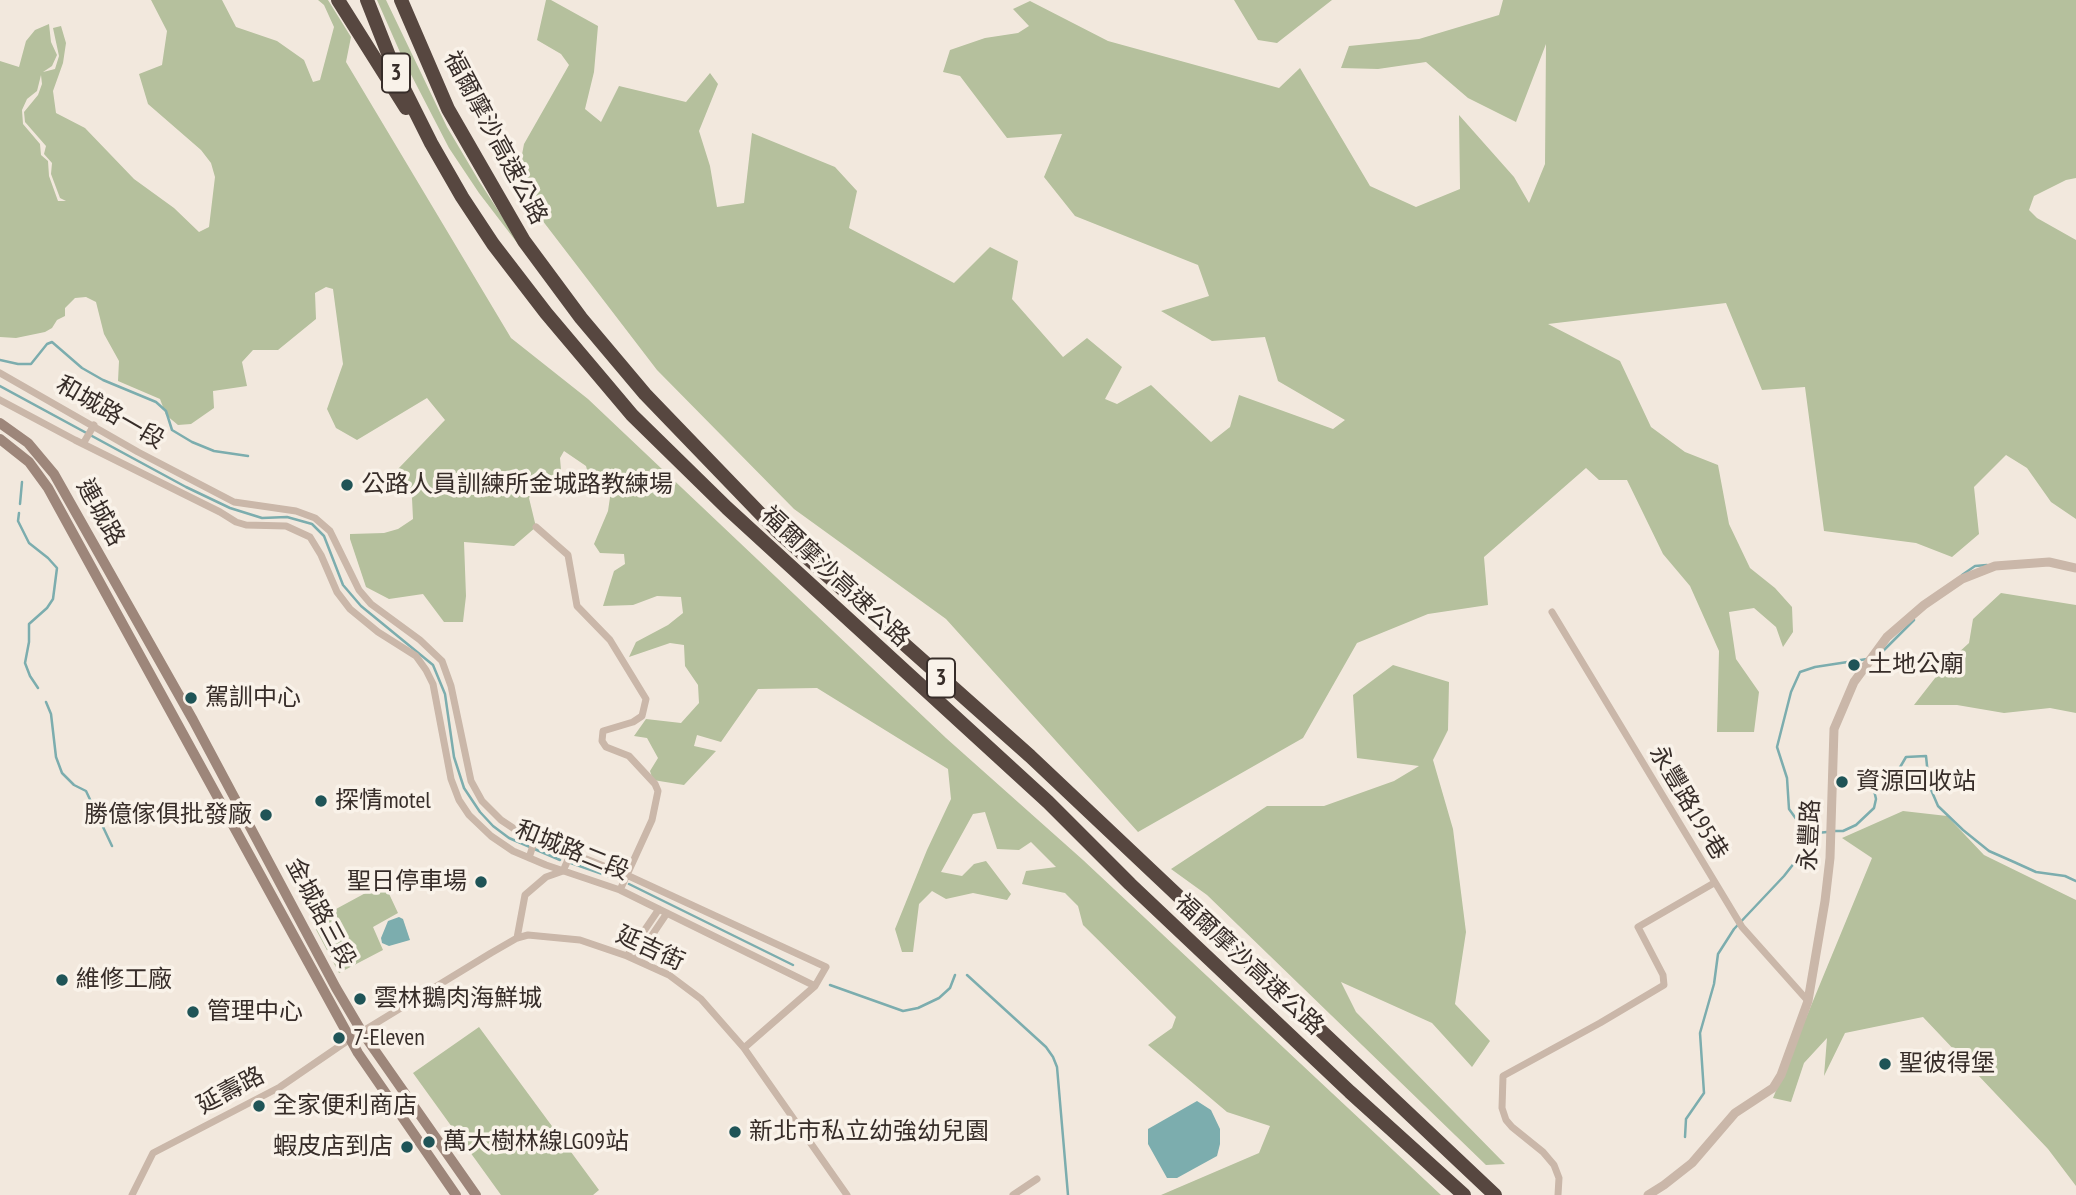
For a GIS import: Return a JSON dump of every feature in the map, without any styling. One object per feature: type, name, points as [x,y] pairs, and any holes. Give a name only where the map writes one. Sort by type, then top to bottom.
[{"type":"highway","points":[[338,0],[392,90],[431,143]]},
{"type":"highway","name":"福爾摩沙高速公路","points":[[367,0],[395,71],[431,143],[493,244],[546,313],[632,415],[727,508],[1048,803],[1320,1064],[1464,1195]]},
{"type":"highway","name":"福爾摩沙高速公路","points":[[401,0],[448,109],[524,241],[581,318],[645,394],[776,530],[1030,756],[1495,1195]]},
{"type":"highway","points":[[410,0],[448,109]]},
{"type":"main road","name":"連城路","points":[[0,423],[28,443],[54,474],[146,639]]},
{"type":"main road","name":"連城路","points":[[0,439],[40,474],[134,645]]},
{"type":"main road","name":"金城路三段","points":[[146,639],[362,1032],[476,1195]]},
{"type":"main road","name":"金城路三段","points":[[134,645],[350,1040],[454,1194]]},
{"type":"street","name":"和城路一段","points":[[0,373],[138,452],[240,504]]},
{"type":"street","name":"和城路一段","points":[[0,400],[229,518]]},
{"type":"street","points":[[83,444],[94,425]]},
{"type":"street","points":[[240,504],[296,511],[321,523],[310,537],[285,526],[246,525],[229,518],[240,504]]},
{"type":"street","name":"和城路二段","points":[[310,537],[318,548],[337,592],[350,608],[378,632],[416,656],[426,670],[433,684],[451,779],[459,800],[469,815],[491,836],[528,858],[620,890],[815,986],[825,967],[626,875],[519,832],[501,820],[482,801],[471,781],[451,686],[442,661],[365,597],[353,579],[330,531],[321,523]]},
{"type":"street","points":[[536,527],[568,555],[577,606],[610,640],[646,699],[642,716],[633,722],[603,731],[602,741],[606,747],[629,756],[658,791],[652,820],[620,890]]},
{"type":"street","name":"永豐路","points":[[1648,1195],[1692,1163],[1735,1113],[1773,1088],[1781,1075],[1808,1001],[1830,858],[1834,729],[1854,682],[1887,637],[1924,605],[1962,579],[1996,566],[2049,562],[2076,568]]},
{"type":"street","name":"永豐路195巷","points":[[1552,612],[1742,927],[1808,1001]]},
{"type":"street","points":[[528,858],[535,839]]},
{"type":"street","points":[[362,1032],[517,938],[524,895],[546,877],[563,872],[571,853]]},
{"type":"street","points":[[1558,1195],[1559,1178],[1554,1165],[1506,1120],[1502,1108],[1503,1076],[1664,985],[1664,975],[1638,927],[1714,883]]},
{"type":"street","points":[[628,956],[659,909]]},
{"type":"street","points":[[636,959],[667,914]]},
{"type":"street","name":"延吉街","points":[[517,938],[528,935],[580,940],[636,959],[669,975],[701,999],[744,1048],[847,1195]]},
{"type":"street","points":[[744,1048],[815,986]]},
{"type":"street","name":"延壽路","points":[[132,1195],[153,1153],[280,1087],[362,1032]]},
{"type":"street","points":[[1013,1195],[1037,1179]]},
{"type":"street","points":[[454,1194],[467,1182]]},
{"type":"green space","points":[[151,0],[222,0],[236,27],[277,41],[304,60],[313,82],[320,80],[334,27],[324,5],[318,0],[328,0],[351,37],[346,62],[511,338],[588,399],[946,738],[1083,860],[1441,1195],[1161,1195],[1259,1153],[1270,1126],[1227,1112],[1148,1045],[1172,1028],[1176,1017],[1083,925],[1078,906],[1065,893],[1022,884],[1026,871],[1056,867],[1031,842],[1019,850],[997,849],[985,812],[973,814],[941,872],[962,876],[974,864],[986,861],[1011,894],[1007,900],[973,893],[946,899],[932,891],[919,904],[913,952],[902,952],[895,929],[951,799],[948,769],[817,688],[758,689],[721,742],[697,735],[694,746],[716,751],[684,785],[653,780],[650,771],[658,758],[647,738],[634,736],[646,719],[681,723],[699,703],[698,685],[685,666],[684,645],[670,643],[629,657],[636,642],[668,625],[683,613],[681,597],[657,596],[633,605],[603,606],[614,571],[625,564],[624,554],[600,553],[594,544],[608,511],[612,484],[591,485],[586,466],[564,451],[560,458],[562,482],[552,488],[536,487],[529,498],[536,527],[514,546],[464,542],[466,596],[463,622],[444,622],[423,594],[389,599],[366,587],[350,534],[384,533],[398,529],[413,519],[412,498],[398,469],[445,420],[427,398],[357,440],[336,428],[327,409],[343,364],[333,289],[326,287],[315,293],[316,319],[278,350],[253,350],[242,362],[247,386],[213,391],[214,408],[191,424],[178,425],[166,415],[160,399],[118,381],[119,361],[104,334],[96,302],[86,297],[75,298],[65,308],[65,316],[45,332],[16,338],[0,337],[0,61],[19,67],[26,41],[35,30],[49,24],[51,42],[57,55],[52,66],[43,72],[55,69],[59,56],[53,28],[61,26],[66,43],[63,63],[53,91],[56,113],[85,128],[134,179],[174,208],[199,232],[209,227],[215,177],[211,163],[201,150],[148,104],[139,74],[162,65],[167,31]],"holes":[[[41,75],[42,84],[38,95],[24,112],[25,122],[46,146],[44,154],[52,163],[51,174],[60,198],[66,201],[58,201],[49,176],[48,161],[41,155],[40,144],[23,124],[22,110],[27,99],[37,91]]]},
{"type":"green space","points":[[377,0],[386,0],[447,127],[531,261],[479,193],[449,148],[403,59]]},
{"type":"green space","points":[[546,0],[551,0],[598,26],[594,72],[585,109],[601,122],[619,86],[686,102],[710,73],[718,84],[699,131],[710,166],[717,207],[744,203],[752,133],[835,167],[857,191],[849,228],[954,283],[990,247],[1018,261],[1012,299],[1063,357],[1087,338],[1122,367],[1105,399],[1117,404],[1151,385],[1211,442],[1230,427],[1239,395],[1333,429],[1345,420],[1278,381],[1265,337],[1212,341],[1161,311],[1209,296],[1198,265],[1075,216],[1044,177],[1062,134],[1007,138],[960,76],[943,72],[950,50],[985,38],[1018,33],[1029,26],[1013,9],[1030,1],[1108,41],[1279,88],[1300,68],[1370,186],[1416,207],[1460,189],[1459,115],[1514,177],[1529,203],[1545,164],[1546,44],[1516,122],[1468,98],[1426,62],[1378,69],[1341,68],[1349,46],[1419,39],[1499,15],[1503,0],[2076,0],[2076,178],[2066,180],[2034,196],[2029,210],[2037,218],[2076,240],[2076,519],[2051,502],[2027,468],[2006,455],[1974,487],[1979,534],[1952,557],[1916,543],[1824,531],[1805,387],[1762,390],[1726,303],[1548,324],[1620,361],[1651,427],[1685,452],[1718,465],[1729,524],[1750,568],[1775,588],[1792,607],[1793,632],[1783,647],[1776,627],[1754,608],[1729,612],[1736,659],[1759,692],[1754,732],[1717,732],[1719,651],[1690,586],[1663,554],[1627,480],[1599,480],[1586,468],[1484,557],[1488,605],[1428,614],[1357,643],[1303,738],[1138,832],[946,619],[794,509],[657,370],[516,186],[524,144],[569,65],[561,54],[537,40]]},
{"type":"green space","points":[[1234,0],[1332,0],[1277,43],[1258,40]]},
{"type":"green space","points":[[2001,593],[2076,605],[2076,713],[2050,708],[2004,713],[1957,705],[1914,705],[1946,664],[1969,643],[1973,619]]},
{"type":"green space","points":[[1393,665],[1449,682],[1448,730],[1433,760],[1453,829],[1466,932],[1455,1004],[1490,1041],[1472,1067],[1432,1023],[1341,982],[1356,1012],[1505,1164],[1486,1165],[1207,895],[1171,869],[1267,806],[1324,806],[1394,781],[1419,766],[1357,758],[1353,695]]},
{"type":"green space","points":[[1903,811],[1947,816],[1984,855],[2076,900],[2076,1186],[2048,1149],[1923,1017],[1845,1033],[1824,1076],[1827,1038],[1804,1063],[1791,1102],[1773,1098],[1872,858],[1842,838]]},
{"type":"green space","points":[[384,883],[398,913],[373,927],[383,950],[339,973],[312,922]]},
{"type":"green space","points":[[479,1027],[599,1190],[593,1195],[501,1195],[413,1073]]},
{"type":"water","points":[[399,917],[403,919],[410,940],[389,946],[382,943],[381,938],[388,921]]},
{"type":"water","points":[[1197,1101],[1211,1110],[1220,1129],[1217,1156],[1177,1178],[1167,1178],[1148,1144],[1148,1129]]},
{"type":"waterway","points":[[0,360],[31,364],[47,344],[52,342],[82,368],[103,380],[156,402],[166,411],[172,430],[192,442],[214,451],[248,456]]},
{"type":"waterway","points":[[0,386],[230,508],[262,518],[287,517],[312,524],[324,536],[343,585],[361,606],[433,665],[445,694],[454,757],[464,788],[480,812],[509,838],[560,860]]},
{"type":"waterway","points":[[20,504],[22,482]]},
{"type":"waterway","points":[[19,513],[18,521],[29,543],[57,568],[53,599],[29,624],[25,663],[38,688]]},
{"type":"waterway","points":[[1962,575],[1975,566],[1987,565]]},
{"type":"waterway","points":[[1879,655],[1914,620]]},
{"type":"waterway","points":[[1807,834],[1789,809],[1787,778],[1777,747],[1791,692],[1800,672],[1867,659]]},
{"type":"waterway","points":[[46,702],[51,714],[56,757],[62,773],[74,785],[86,791],[112,846]]},
{"type":"waterway","points":[[1834,831],[1843,831],[1856,825],[1874,808],[1876,799],[1871,777],[1889,777],[1899,769],[1906,757],[1926,756],[1929,785],[1938,806],[1963,830],[1989,851],[2036,872],[2065,876],[2076,881]]},
{"type":"waterway","points":[[1685,1137],[1686,1119],[1704,1093],[1700,1033],[1714,984],[1718,954],[1734,929],[1784,876],[1806,848],[1807,834],[1827,832]]},
{"type":"waterway","points":[[568,862],[611,877]]},
{"type":"waterway","points":[[629,884],[793,965]]},
{"type":"waterway","points":[[830,985],[903,1011],[918,1008],[939,998],[950,988],[955,975]]},
{"type":"waterway","points":[[967,975],[1046,1047],[1053,1057],[1057,1067],[1068,1195]]},
{"type":"place","name":"公路人員訓練所金城路教練場","points":[[347,485]]},
{"type":"place","name":"土地公廟","points":[[1854,665]]},
{"type":"place","name":"駕訓中心","points":[[191,698]]},
{"type":"place","name":"資源回收站","points":[[1842,782]]},
{"type":"place","name":"探情motel","points":[[321,801]]},
{"type":"place","name":"勝億傢俱批發廠","points":[[266,815]]},
{"type":"place","name":"聖日停車場","points":[[481,882]]},
{"type":"place","name":"維修工廠","points":[[62,980]]},
{"type":"place","name":"雲林鵝肉海鮮城","points":[[360,999]]},
{"type":"place","name":"管理中心","points":[[193,1012]]},
{"type":"place","name":"7-Eleven","points":[[339,1038]]},
{"type":"place","name":"聖彼得堡","points":[[1885,1064]]},
{"type":"place","name":"全家便利商店","points":[[259,1106]]},
{"type":"place","name":"新北市私立幼強幼兒園","points":[[735,1132]]},
{"type":"place","name":"萬大樹林線LG09站","points":[[429,1142]]},
{"type":"place","name":"蝦皮店到店","points":[[407,1147]]}]
